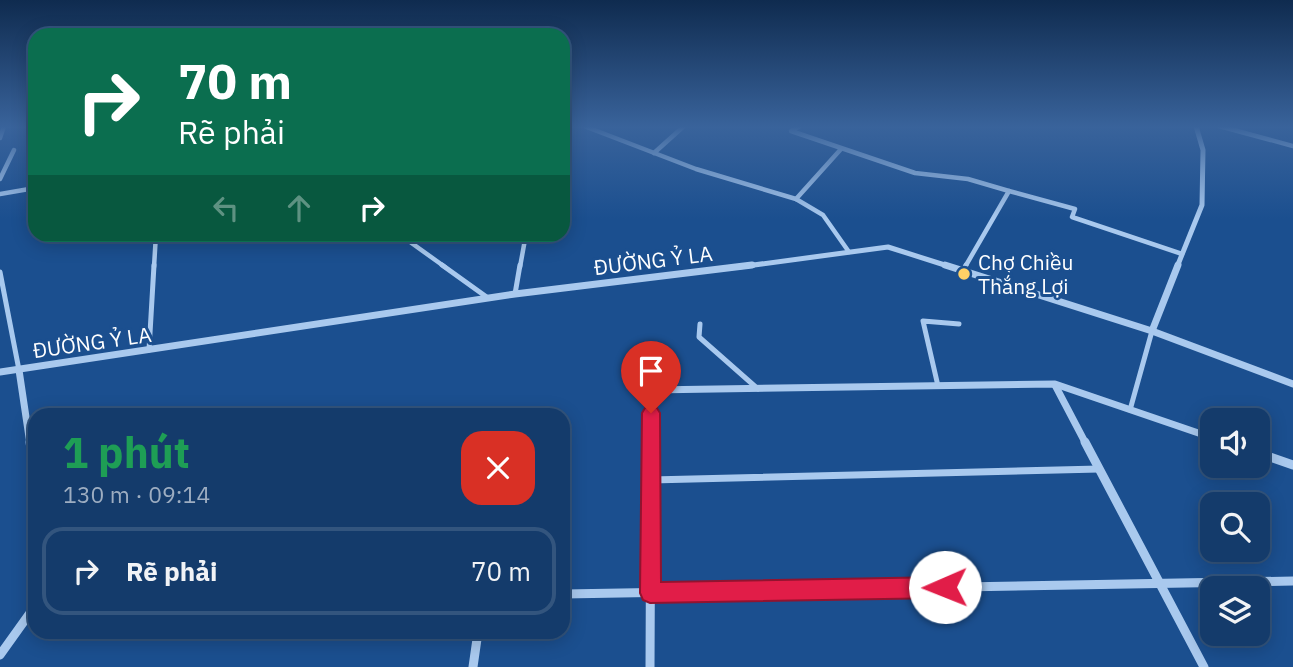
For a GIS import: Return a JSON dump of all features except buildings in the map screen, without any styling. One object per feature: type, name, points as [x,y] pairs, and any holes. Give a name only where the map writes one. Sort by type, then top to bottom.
[{"type":"street","points":[[1152,331],[1202,205],[1203,157]]},
{"type":"street","name":"ĐƯỜNG Ỷ LA","points":[[0,373],[515,294],[604,285],[888,247],[1152,331],[1293,384]]},
{"type":"street","points":[[19,370],[28,432]]},
{"type":"street","points":[[1055,384],[1204,667]]},
{"type":"street","points":[[650,667],[651,390],[1055,384],[1200,434]]},
{"type":"street","points":[[1270,457],[1293,465]]},
{"type":"street","points":[[570,594],[1293,581]]},
{"type":"street","points":[[0,655],[28,616]]},
{"type":"street","points":[[472,667],[477,639]]},
{"type":"lane","points":[[0,179],[11,157]]},
{"type":"lane","points":[[667,157],[796,199],[823,215],[849,252]]},
{"type":"lane","points":[[796,199],[834,157]]},
{"type":"lane","points":[[866,157],[915,173],[968,179],[1074,209],[1072,217],[1182,254]]},
{"type":"lane","points":[[0,194],[28,189]]},
{"type":"lane","points":[[964,269],[1009,191]]},
{"type":"lane","points":[[149,351],[156,242]]},
{"type":"lane","points":[[411,242],[488,298]]},
{"type":"lane","points":[[515,294],[525,242]]},
{"type":"lane","points":[[0,272],[19,370]]},
{"type":"lane","points":[[938,386],[923,321],[959,324]]},
{"type":"lane","points":[[700,324],[699,337],[758,389]]},
{"type":"lane","points":[[1130,410],[1152,331]]},
{"type":"lane","points":[[651,480],[1100,469]]},
{"type":"place","name":"Chợ Chiều Thắng Lợi","points":[[964,274]]},
{"type":"route","points":[[651,413],[650,593],[945,587]]}]
